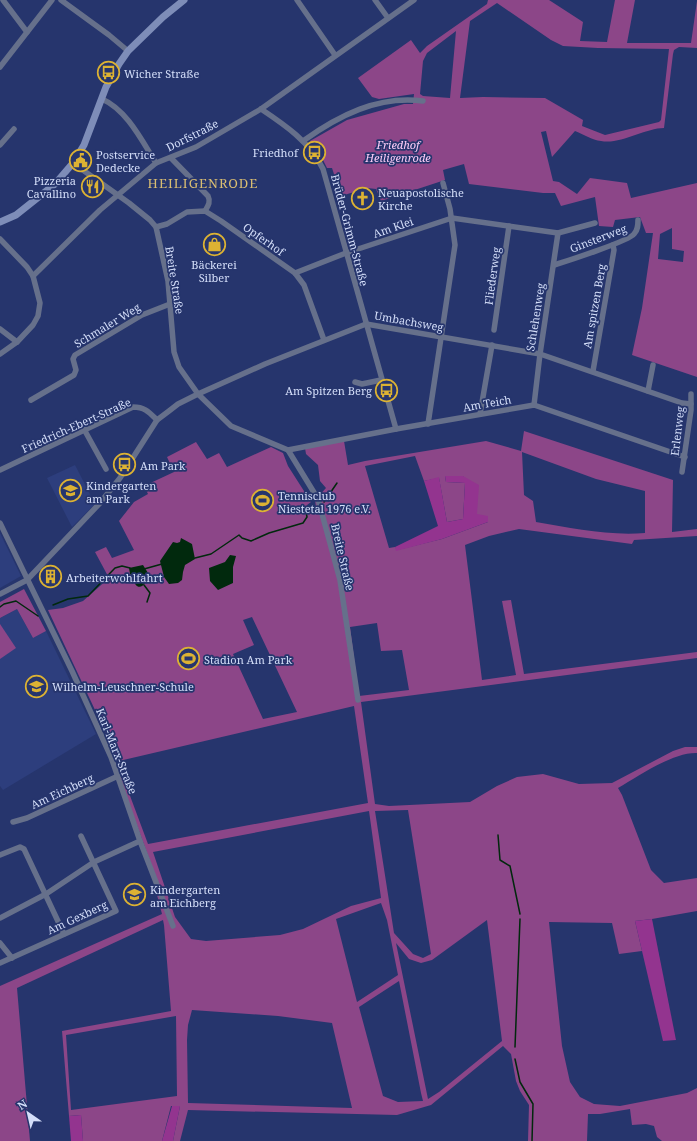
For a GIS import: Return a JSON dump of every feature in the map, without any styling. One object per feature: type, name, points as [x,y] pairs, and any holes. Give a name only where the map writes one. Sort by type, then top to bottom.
[{"type":"main road","points":[[0,222],[16,215],[54,184],[73,163],[84,144],[111,77],[119,64],[128,52],[163,17],[184,0]]},
{"type":"street","points":[[3,0],[27,32]]},
{"type":"street","points":[[0,67],[52,0]]},
{"type":"street","points":[[61,0],[109,35],[128,52]]},
{"type":"street","points":[[297,0],[335,55]]},
{"type":"street","points":[[375,0],[388,18]]},
{"type":"street","name":"Dorfstraße","points":[[33,276],[117,194],[156,163],[172,158],[196,147],[261,109],[414,0]]},
{"type":"street","points":[[303,141],[340,117],[362,108],[406,99],[422,101]]},
{"type":"street","points":[[102,100],[106,101],[122,115],[134,129],[156,163]]},
{"type":"street","name":"Brüder-Grimm-Straße","points":[[261,109],[284,124],[303,141],[314,154],[323,169],[396,429]]},
{"type":"street","points":[[0,145],[14,129]]},
{"type":"street","points":[[73,163],[140,211],[156,227],[167,224],[187,212],[205,212],[210,199],[172,158]]},
{"type":"street","points":[[428,424],[455,245],[452,218],[443,183]]},
{"type":"street","name":"Opferhof","points":[[205,212],[221,221],[295,273],[304,285],[324,340]]},
{"type":"street","name":"Am Klei","points":[[295,273],[346,253],[452,218],[558,233],[595,223]]},
{"type":"street","name":"Ginsterweg","points":[[554,266],[613,245],[634,235],[638,228],[638,220]]},
{"type":"street","name":"Fliederweg","points":[[494,330],[509,226]]},
{"type":"street","name":"Breite Straße","points":[[156,227],[168,281],[174,352],[179,367],[198,394],[231,426],[288,450],[318,499],[334,552],[340,580],[358,700]]},
{"type":"street","name":"Schlehenweg","points":[[534,405],[558,233]]},
{"type":"street","points":[[0,239],[27,267],[33,276],[40,303],[38,316],[33,325],[17,342],[0,354]]},
{"type":"street","name":"Am spitzen Berg","points":[[593,371],[614,250],[613,245]]},
{"type":"street","name":"Schmaler Weg","points":[[32,400],[74,375],[76,370],[73,359],[75,355],[142,315],[170,304]]},
{"type":"street","name":"Umbachsweg","points":[[157,420],[178,404],[198,394],[265,364],[366,324],[540,354],[593,371],[682,403],[691,404]]},
{"type":"street","points":[[0,329],[17,342]]},
{"type":"street","points":[[480,414],[492,345]]},
{"type":"street","points":[[648,391],[653,365]]},
{"type":"street","points":[[355,382],[362,384],[381,380]]},
{"type":"street","name":"Erlenweg","points":[[682,472],[691,410],[691,394]]},
{"type":"street","name":"Am Teich","points":[[288,450],[396,429],[534,405],[685,456]]},
{"type":"street","name":"Friedrich-Ebert-Straße","points":[[0,470],[133,407],[141,407],[157,420]]},
{"type":"street","points":[[0,594],[27,580],[111,491],[157,420]]},
{"type":"street","points":[[85,431],[106,470]]},
{"type":"street","name":"Karl-Marx-Straße","points":[[0,523],[75,676],[102,736],[173,926]]},
{"type":"street","name":"Am Eichberg","points":[[13,822],[27,818],[118,776]]},
{"type":"street","points":[[81,836],[94,862]]},
{"type":"street","points":[[0,918],[46,894],[94,862],[140,841]]},
{"type":"street","points":[[0,855],[20,847],[24,849],[64,934]]},
{"type":"street","name":"Am Gexberg","points":[[0,963],[116,911],[94,862]]},
{"type":"street","points":[[0,943],[12,958]]},
{"type":"shaded area","name":"Kindergarten am Park","points":[[75,465],[95,504],[72,527],[47,478]]},
{"type":"shaded area","points":[[445,476],[463,476],[479,485],[477,514],[488,516],[488,522],[442,539],[396,551],[395,547],[438,526],[424,481],[439,477],[447,522],[463,519],[465,483],[446,482]]},
{"type":"shaded area","points":[[0,533],[21,576],[0,588]]},
{"type":"shaded area","points":[[181,538],[192,544],[195,559],[185,565],[182,580],[178,583],[169,584],[164,577],[160,561],[173,542],[180,542]]},
{"type":"shaded area","points":[[230,555],[236,556],[233,567],[233,583],[218,590],[210,581],[209,568],[225,562]]},
{"type":"shaded area","points":[[143,565],[148,573],[146,582],[144,585],[139,587],[134,582],[129,568]]},
{"type":"shaded area","name":"Wilhelm-Leuschner-Schule","points":[[17,609],[33,638],[46,631],[96,734],[3,790],[0,786],[0,618]]},
{"type":"shaded area","points":[[652,919],[676,1040],[663,1041],[635,921]]},
{"type":"shaded area","points":[[172,1106],[180,1106],[173,1141],[162,1141]]},
{"type":"shaded area","points":[[81,1115],[83,1141],[71,1141],[69,1116]]},
{"type":"green space","name":"Friedhof Heiligenrode","points":[[488,0],[549,0],[583,22],[580,41],[607,42],[615,0],[635,0],[627,43],[691,43],[697,1],[697,48],[679,47],[674,50],[664,128],[608,142],[594,139],[575,131],[552,157],[546,131],[541,132],[553,181],[559,182],[577,194],[590,178],[627,183],[631,198],[697,183],[697,377],[632,355],[642,308],[653,233],[646,233],[640,217],[615,220],[613,227],[599,226],[595,197],[561,206],[555,193],[543,193],[469,184],[464,164],[443,170],[445,180],[381,201],[376,189],[367,188],[341,196],[332,168],[327,168],[319,152],[310,141],[347,120],[404,104],[413,104],[414,94],[379,99],[372,97],[358,78],[411,40],[420,53],[427,46],[487,4]],"holes":[[[497,3],[551,40],[563,46],[669,49],[661,120],[659,122],[605,135],[582,126],[583,120],[545,98],[460,98],[470,21]],[[456,31],[450,98],[423,96],[420,94],[423,61],[427,53]],[[672,228],[672,249],[684,251],[683,262],[658,259],[660,234]]]},
{"type":"green space","points":[[524,431],[673,480],[672,532],[697,529],[697,536],[634,540],[632,544],[519,529],[489,536],[465,545],[482,680],[516,675],[502,601],[511,600],[524,674],[697,652],[697,658],[361,702],[375,804],[389,806],[470,802],[497,786],[517,777],[543,774],[579,784],[612,783],[673,751],[685,747],[697,747],[697,753],[677,756],[667,760],[618,788],[651,870],[664,883],[697,878],[697,911],[635,921],[642,951],[619,954],[612,923],[549,922],[562,1046],[570,1082],[580,1097],[594,1104],[620,1106],[687,1093],[697,1088],[697,1141],[662,1141],[657,1137],[654,1126],[646,1124],[632,1125],[630,1109],[600,1114],[588,1114],[587,1141],[528,1141],[529,1105],[520,1091],[516,1081],[511,1054],[503,1046],[431,1105],[397,1115],[188,1110],[180,1141],[173,1141],[180,1106],[171,1106],[162,1141],[83,1141],[81,1115],[69,1116],[62,1031],[171,1011],[163,920],[17,988],[30,1141],[0,1141],[0,986],[162,914],[157,895],[160,888],[120,779],[123,777],[148,844],[368,803],[354,706],[119,761],[48,610],[63,608],[83,601],[109,578],[95,552],[106,547],[112,558],[134,550],[119,521],[134,502],[148,494],[144,486],[174,472],[167,457],[196,442],[207,459],[219,453],[227,467],[271,447],[283,453],[288,466],[311,502],[307,505],[306,509],[316,507],[315,500],[326,488],[320,481],[318,465],[306,454],[305,448],[344,441],[348,465],[486,441],[521,451]],"holes":[[[522,452],[596,479],[645,491],[645,533],[631,534],[604,532],[536,522],[533,501],[524,495]],[[415,456],[424,481],[439,478],[447,522],[463,519],[465,483],[446,482],[445,476],[463,476],[477,515],[488,522],[442,539],[397,550],[395,547],[389,548],[365,466]],[[252,617],[297,712],[263,719],[233,654],[254,645],[243,620]],[[377,623],[381,651],[402,650],[409,690],[359,696],[350,627]],[[408,810],[431,954],[423,958],[413,954],[394,933],[375,811]],[[369,811],[381,898],[351,906],[303,929],[280,935],[206,941],[191,939],[175,917],[153,852]],[[381,903],[387,920],[398,975],[357,1002],[336,919]],[[487,920],[502,1041],[439,1092],[428,1099],[396,943],[409,959],[421,963],[432,960]],[[399,981],[423,1101],[398,1102],[383,1096],[359,1007]],[[192,1010],[278,1016],[332,1023],[352,1108],[188,1103],[187,1040],[188,1025]],[[176,1016],[177,1096],[71,1110],[66,1035]]]},
{"type":"green space","points":[[24,589],[46,631],[33,638],[17,609],[0,618],[0,602]]},
{"type":"green space","points":[[0,624],[16,648],[0,659]]},
{"type":"waterway","points":[[324,502],[337,483]]},
{"type":"waterway","points":[[195,558],[211,554],[239,535],[242,538],[251,541],[269,533],[303,523],[307,517],[306,512]]},
{"type":"waterway","points":[[144,569],[162,564]]},
{"type":"waterway","points":[[53,605],[68,599],[88,596],[115,568],[122,566],[130,568]]},
{"type":"waterway","points":[[144,585],[150,593],[147,602]]},
{"type":"waterway","points":[[0,607],[4,604],[16,601],[38,616]]},
{"type":"waterway","points":[[498,835],[500,860],[510,866],[520,914]]},
{"type":"waterway","points":[[515,1047],[520,919]]},
{"type":"waterway","points":[[515,1059],[520,1082],[533,1104],[532,1141]]},
{"type":"place","name":"Wicher Straße","points":[[109,73]]},
{"type":"place","name":"Friedhof","points":[[314,152]]},
{"type":"place","name":"Postservice Dedecke","points":[[80,160]]},
{"type":"place","name":"Pizzeria Cavallino","points":[[92,186]]},
{"type":"place","name":"Neuapostolische Kirche","points":[[362,198]]},
{"type":"place","name":"Bäckerei Silber","points":[[214,244]]},
{"type":"place","name":"Am Spitzen Berg","points":[[387,390]]},
{"type":"place","name":"Am Park","points":[[125,465]]},
{"type":"place","name":"Kindergarten am Park","points":[[71,491]]},
{"type":"place","name":"Tennisclub Niestetal 1976 e.V.","points":[[262,501]]},
{"type":"place","name":"Arbeiterwohlfahrt","points":[[51,577]]},
{"type":"place","name":"Stadion Am Park","points":[[188,659]]},
{"type":"place","name":"Wilhelm-Leuschner-Schule","points":[[36,686]]},
{"type":"place","name":"Kindergarten am Eichberg","points":[[134,895]]},
{"type":"district","name":"HEILIGENRODE","points":[[203,183]]}]
